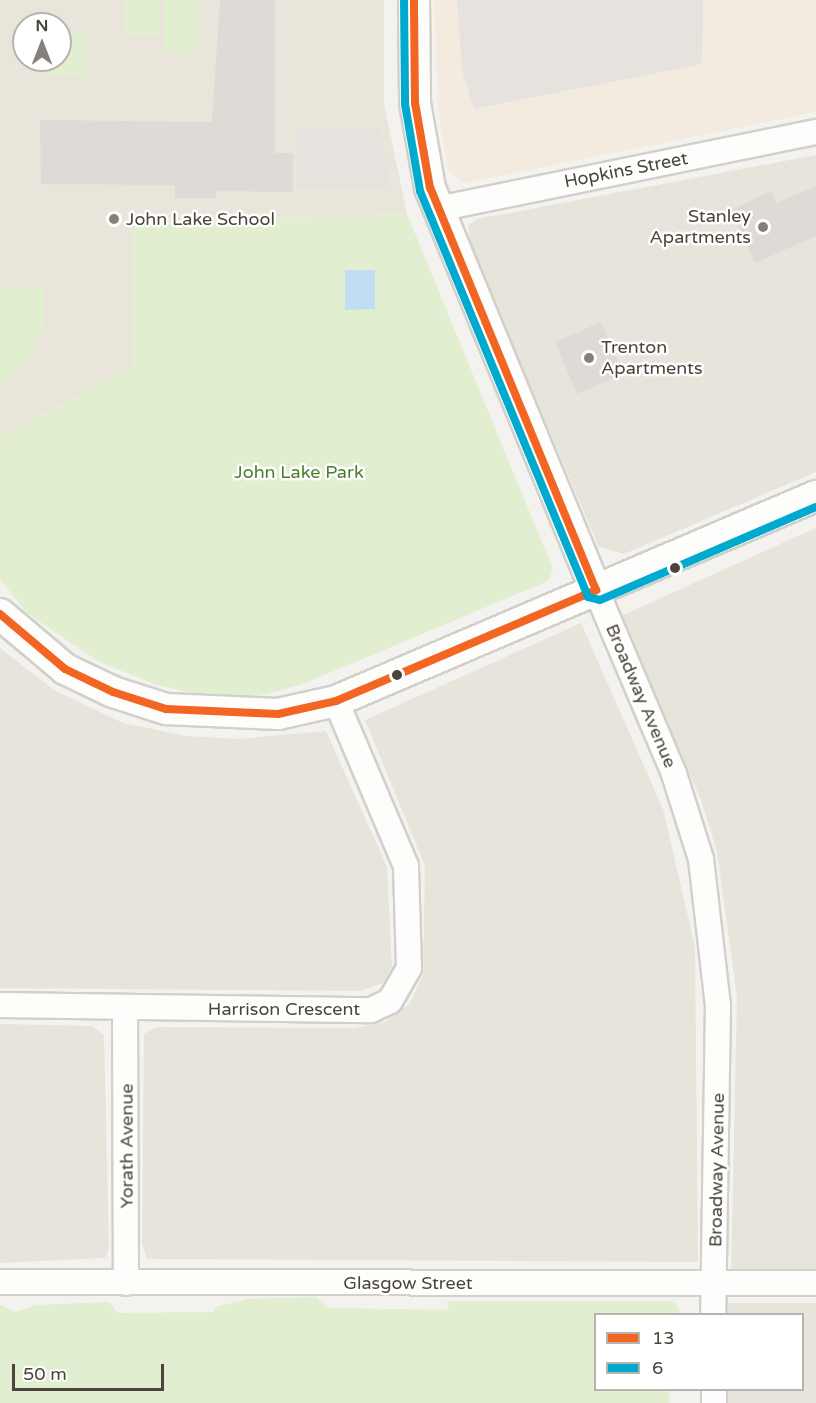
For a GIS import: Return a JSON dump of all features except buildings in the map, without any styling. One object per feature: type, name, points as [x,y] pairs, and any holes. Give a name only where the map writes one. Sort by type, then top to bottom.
[{"type":"street","name":"Broadway Avenue","points":[[414,0],[414,103],[437,209],[674,774],[701,859],[718,1005],[713,1313]]},
{"type":"street","name":"Hopkins Street","points":[[437,209],[816,132]]},
{"type":"street","points":[[0,614],[65,669],[166,709],[278,714],[336,701],[816,496]]},
{"type":"street","name":"Harrison Crescent","points":[[0,1005],[125,1010],[371,1010],[400,990],[409,968],[406,866],[336,701]]},
{"type":"street","name":"Yorath Avenue","points":[[125,1010],[126,1283]]},
{"type":"street","name":"Glasgow Street","points":[[0,1282],[816,1283]]},
{"type":"shaded area","name":"John Lake School","points":[[0,0],[384,0],[384,104],[407,214],[133,220],[133,366],[0,437]]},
{"type":"shaded area","points":[[434,0],[816,0],[816,112],[465,183],[448,171],[438,108]]},
{"type":"shaded area","points":[[457,0],[703,0],[702,64],[474,109],[462,71]]},
{"type":"shaded area","points":[[380,128],[390,188],[296,187],[296,129]]},
{"type":"shaded area","points":[[816,155],[816,472],[624,554],[599,547],[472,250],[468,226],[477,219]]},
{"type":"shaded area","points":[[816,528],[816,1270],[731,1269],[737,997],[717,852],[701,800],[621,616]]},
{"type":"shaded area","points":[[581,623],[663,809],[695,947],[698,1262],[147,1259],[142,1242],[144,1034],[157,1027],[356,1028],[385,1022],[410,1003],[423,975],[425,866],[365,720]]},
{"type":"shaded area","points":[[0,648],[54,690],[123,723],[186,736],[239,739],[326,731],[387,867],[392,967],[383,983],[360,991],[0,988]]},
{"type":"shaded area","points":[[0,1024],[92,1026],[104,1035],[109,1249],[105,1258],[0,1263]]},
{"type":"shaded area","points":[[726,1303],[816,1303],[816,1403],[727,1403],[727,1391],[804,1391],[804,1313],[726,1313]]},
{"type":"green space","points":[[125,0],[160,0],[160,35],[125,35]]},
{"type":"green space","points":[[164,0],[198,0],[198,54],[164,53]]},
{"type":"green space","points":[[72,33],[87,33],[87,75],[42,76],[42,72],[72,72]]},
{"type":"green space","name":"John Lake Park","points":[[407,214],[553,569],[548,581],[303,684],[259,696],[192,693],[157,685],[99,662],[27,613],[0,579],[0,437],[133,366],[133,220]]},
{"type":"green space","points":[[44,288],[44,321],[32,356],[0,388],[0,289]]},
{"type":"green space","points":[[316,1297],[327,1308],[670,1313],[594,1313],[594,1391],[669,1391],[669,1403],[0,1403],[0,1305],[16,1312],[36,1305],[109,1302],[118,1313],[214,1312],[215,1307],[248,1299]]},
{"type":"green space","points":[[447,1301],[672,1301],[679,1307],[679,1313],[449,1311]]},
{"type":"water","points":[[345,270],[375,270],[375,309],[345,310]]},
{"type":"transit line","name":"6","points":[[404,0],[405,104],[420,191],[588,597],[600,600],[816,507]]},
{"type":"transit line","name":"13","points":[[0,614],[65,669],[113,692],[166,709],[278,714],[336,701],[596,590],[430,188],[415,103],[414,0]]},
{"type":"place","name":"John Lake School","points":[[114,219]]},
{"type":"place","name":"Stanley Apartments","points":[[763,227]]},
{"type":"place","name":"Trenton Apartments","points":[[589,358]]}]
